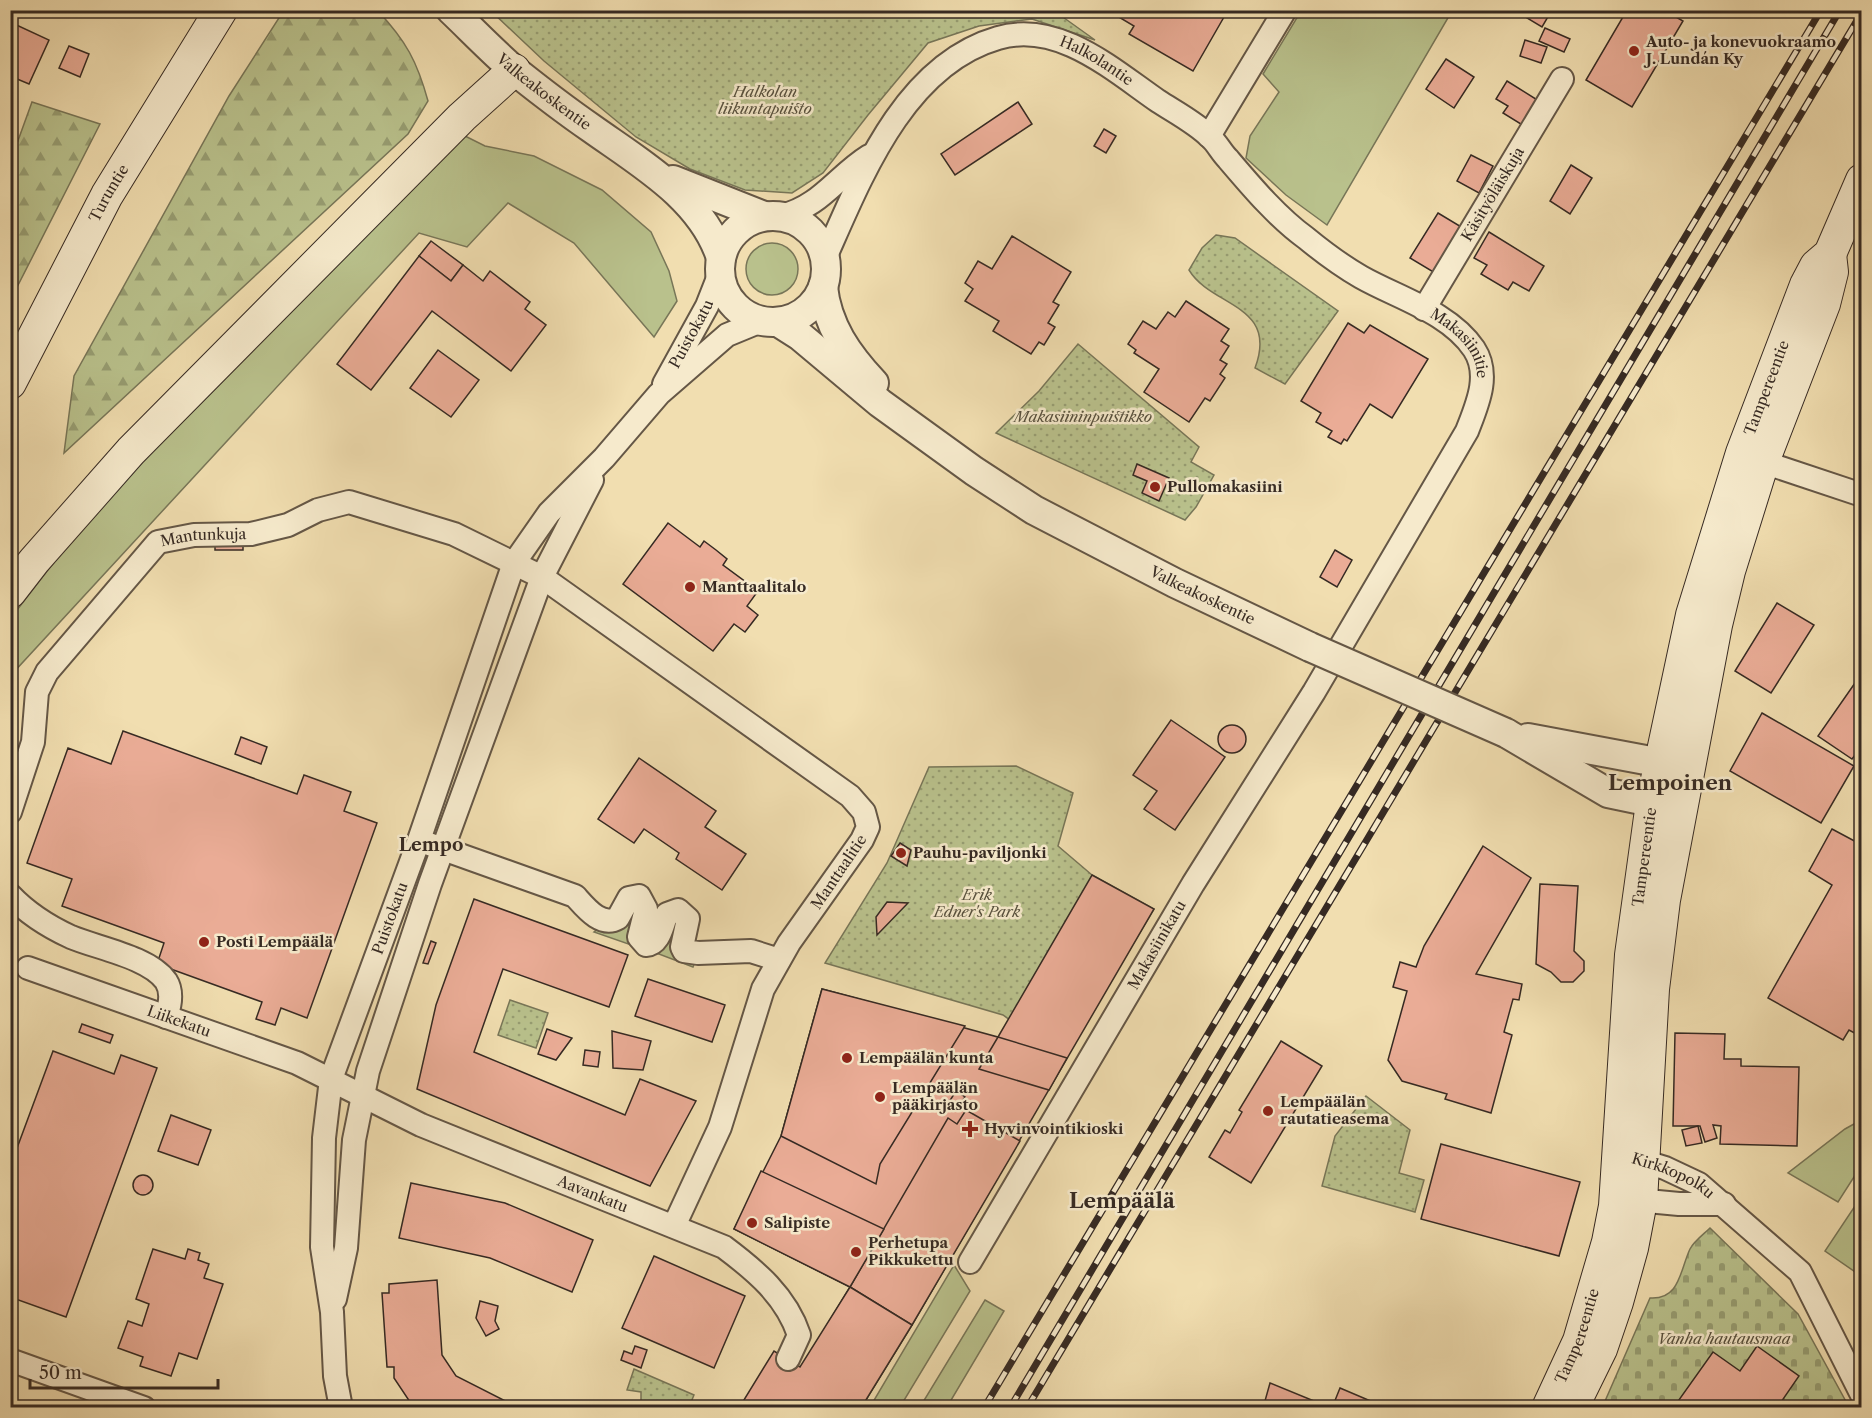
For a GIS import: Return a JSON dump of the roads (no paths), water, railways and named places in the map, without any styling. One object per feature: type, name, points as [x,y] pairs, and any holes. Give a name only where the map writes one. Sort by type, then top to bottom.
[{"type":"main road","name":"Turuntie","points":[[10,383],[107,195],[221,10]]},
{"type":"main road","points":[[10,592],[34,561],[131,451],[462,117],[514,70]]},
{"type":"main road","name":"Tampereentie","points":[[1572,1407],[1601,1349],[1632,1248],[1629,1199],[1632,1157],[1631,955],[1674,765],[1692,615],[1742,453],[1806,285],[1816,266],[1830,254],[1862,180]]},
{"type":"main road","name":"Tampereentie","points":[[1674,765],[1729,571],[1763,462],[1824,304],[1832,272],[1830,254]]},
{"type":"main road","name":"Tampereentie","points":[[1548,1407],[1586,1319],[1608,1242],[1629,1199]]},
{"type":"street","name":"Valkeakoskentie","points":[[451,10],[514,70],[644,166],[699,216],[711,233],[720,266]]},
{"type":"street","points":[[1209,136],[1285,10]]},
{"type":"street","name":"Halkolantie","points":[[825,258],[871,156],[918,90],[959,56],[1000,37],[1023,35],[1053,38],[1079,48],[1209,136]]},
{"type":"street","name":"Käsityöläiskuja","points":[[1424,309],[1562,79]]},
{"type":"street","name":"Makasiinitie","points":[[1209,136],[1262,196],[1303,237],[1360,276],[1424,309],[1464,335],[1482,365],[1480,396],[1467,431],[1350,631]]},
{"type":"street","name":"Halkolantie","points":[[772,216],[809,207],[852,167],[871,156]]},
{"type":"street","name":"Valkeakoskentie","points":[[644,166],[700,193],[772,216]]},
{"type":"street","points":[[772,216],[797,222],[811,232],[820,244],[825,258],[826,273],[823,287],[806,311],[793,319],[770,322],[751,317],[733,304],[722,284],[720,266],[734,232],[748,222],[772,216]]},
{"type":"street","name":"Puistokatu","points":[[659,394],[673,364],[707,306],[720,266]]},
{"type":"street","name":"Valkeakoskentie","points":[[823,287],[825,302],[840,341],[857,364],[916,428]]},
{"type":"street","name":"Valkeakoskentie","points":[[770,322],[800,336],[859,387],[974,471],[1064,527],[1175,583],[1311,647],[1506,733],[1608,793],[1666,805]]},
{"type":"street","name":"Puistokatu","points":[[341,1407],[335,1376],[333,1312],[322,1246],[324,1138],[331,1078],[419,840],[513,563],[549,513],[604,458],[659,394],[727,334],[770,322]]},
{"type":"street","name":"Puistokatu","points":[[333,1312],[346,1248],[354,1140],[369,1071],[406,954],[442,849],[542,578],[604,458]]},
{"type":"street","points":[[1763,462],[1862,495]]},
{"type":"street","name":"Mantunkuja","points":[[10,812],[33,742],[37,692],[47,672],[158,542],[194,536],[250,534],[288,525],[318,510],[349,502],[454,534],[513,563]]},
{"type":"street","name":"Manttaalitie","points":[[513,563],[566,592],[850,796],[864,812],[868,826],[866,834],[779,960],[759,1000],[720,1127],[674,1226]]},
{"type":"street","name":"Makasiinikatu","points":[[970,1262],[1193,884],[1350,631]]},
{"type":"street","name":"Valkeakoskentie","points":[[1506,733],[1674,765]]},
{"type":"street","points":[[419,840],[575,896],[590,914],[608,921],[618,918],[628,898],[639,896],[646,909],[639,937],[646,945],[653,944],[667,914],[678,910],[688,919],[682,947],[684,951],[698,953],[751,951],[779,960]]},
{"type":"street","points":[[10,895],[25,910],[46,925],[148,965],[167,982],[171,1004],[166,1017]]},
{"type":"street","name":"Liikekatu","points":[[28,968],[297,1063],[331,1078]]},
{"type":"street","name":"Aavankatu","points":[[331,1078],[421,1125],[724,1247],[746,1263],[786,1305],[799,1335],[788,1359]]},
{"type":"street","name":"Kirkkopolku","points":[[1632,1157],[1690,1179],[1724,1204],[1800,1272],[1862,1395]]},
{"type":"street","name":"Kirkkopolku","points":[[1629,1199],[1679,1204],[1724,1204]]},
{"type":"street","points":[[10,1360],[144,1407]]},
{"type":"railway","points":[[984,1408],[1821,10]]},
{"type":"railway","points":[[1010,1408],[1840,10]]},
{"type":"railway","points":[[1027,1408],[1862,12]]},
{"type":"place","name":"Auto- ja konevuokraamo J. Lundán Ky","points":[[1634,51]]},
{"type":"place","name":"Pullomakasiini","points":[[1155,487]]},
{"type":"place","name":"Manttaalitalo","points":[[690,587]]},
{"type":"place","name":"Pauhu-paviljonki","points":[[901,853]]},
{"type":"place","name":"Posti Lempäälä","points":[[204,942]]},
{"type":"place","name":"Lempäälän kunta","points":[[847,1058]]},
{"type":"place","name":"Lempäälän pääkirjasto","points":[[880,1097]]},
{"type":"place","name":"Lempäälän rautatieasema","points":[[1268,1111]]},
{"type":"place","name":"Hyvinvointikioski","points":[[970,1129]]},
{"type":"place","name":"Salipiste","points":[[752,1223]]},
{"type":"place","name":"Perhetupa Pikkukettu","points":[[856,1252]]},
{"type":"district","name":"Lempoinen","points":[[1670,783]]},
{"type":"district","name":"Lempo","points":[[431,845]]},
{"type":"district","name":"Lempäälä","points":[[1122,1201]]},
{"type":"park label","name":"Halkolan liikuntapuisto","points":[[765,100]]},
{"type":"park label","name":"Makasiininpuistikko","points":[[1083,417]]},
{"type":"park label","name":"Erik Edner's Park","points":[[977,904]]},
{"type":"park label","name":"Vanha hautausmaa","points":[[1724,1339]]}]
